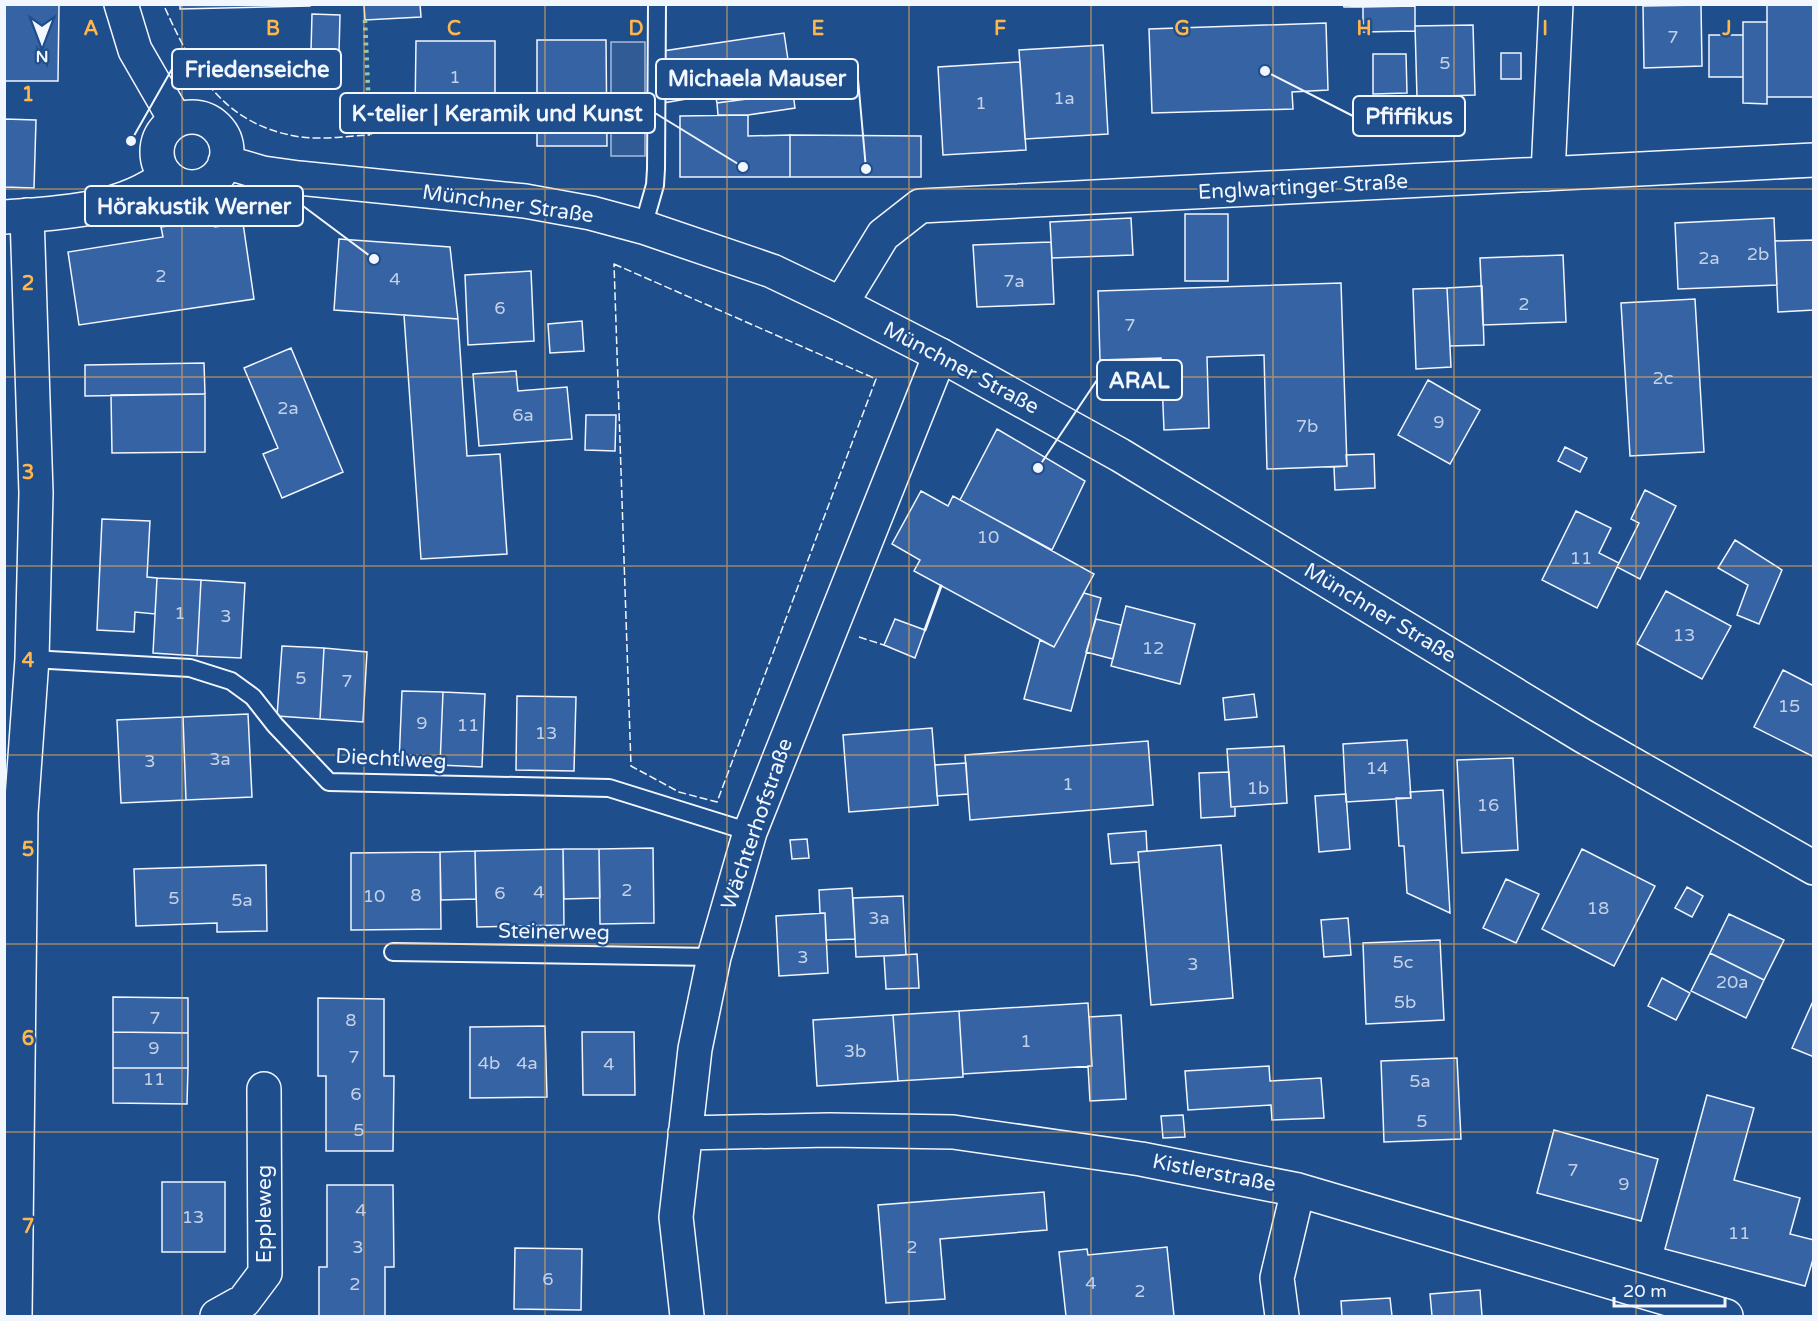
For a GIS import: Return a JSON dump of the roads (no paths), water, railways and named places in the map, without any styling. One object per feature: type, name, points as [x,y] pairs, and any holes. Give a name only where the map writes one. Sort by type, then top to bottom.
[{"type":"street","points":[[121,4],[135,50],[176,121]]},
{"type":"street","points":[[1548,174],[1556,4]]},
{"type":"street","points":[[200,118],[211,123],[220,131],[225,142],[225,162],[216,177],[198,187],[186,187],[166,176],[159,165],[157,152],[166,129],[176,121],[200,118]]},
{"type":"street","name":"Englwartinger Straße","points":[[842,304],[883,235],[920,206],[1814,160]]},
{"type":"street","name":"Münchner Straße","points":[[225,162],[263,173],[525,201],[591,213],[643,227],[772,272],[842,304],[940,355],[1120,455],[1455,659],[1543,709],[1583,736],[1814,868]]},
{"type":"street","points":[[15,1317],[12,1042],[21,813],[32,659],[36,494],[16,216],[103,206],[133,197],[166,176]]},
{"type":"street","name":"Wächterhofstraße","points":[[687,1317],[676,1217],[695,1049],[714,957],[750,832],[940,355]]},
{"type":"street","name":"Eppleweg","points":[[218,1317],[244,1301],[265,1273],[264,1089]]},
{"type":"street","name":"Kistlerstraße","points":[[685,1133],[829,1130],[953,1132],[1140,1159],[1298,1190],[1726,1317]]},
{"type":"street","points":[[1282,1317],[1277,1278],[1298,1190]]},
{"type":"lane","points":[[643,227],[655,185],[657,4]]},
{"type":"lane","name":"Diechtlweg","points":[[32,659],[190,668],[231,681],[253,697],[274,725],[329,782],[609,788],[750,832]]},
{"type":"lane","name":"Steinerweg","points":[[393,952],[714,957]]},
{"type":"place","name":"Pfiffikus","points":[[1265,71]]},
{"type":"place","name":"Friedenseiche","points":[[131,141]]},
{"type":"place","name":"K-telier | Keramik und Kunst","points":[[743,167]]},
{"type":"place","name":"Michaela Mauser","points":[[866,169]]},
{"type":"place","name":"Hörakustik Werner","points":[[374,259]]},
{"type":"place","name":"ARAL","points":[[1038,468]]}]
